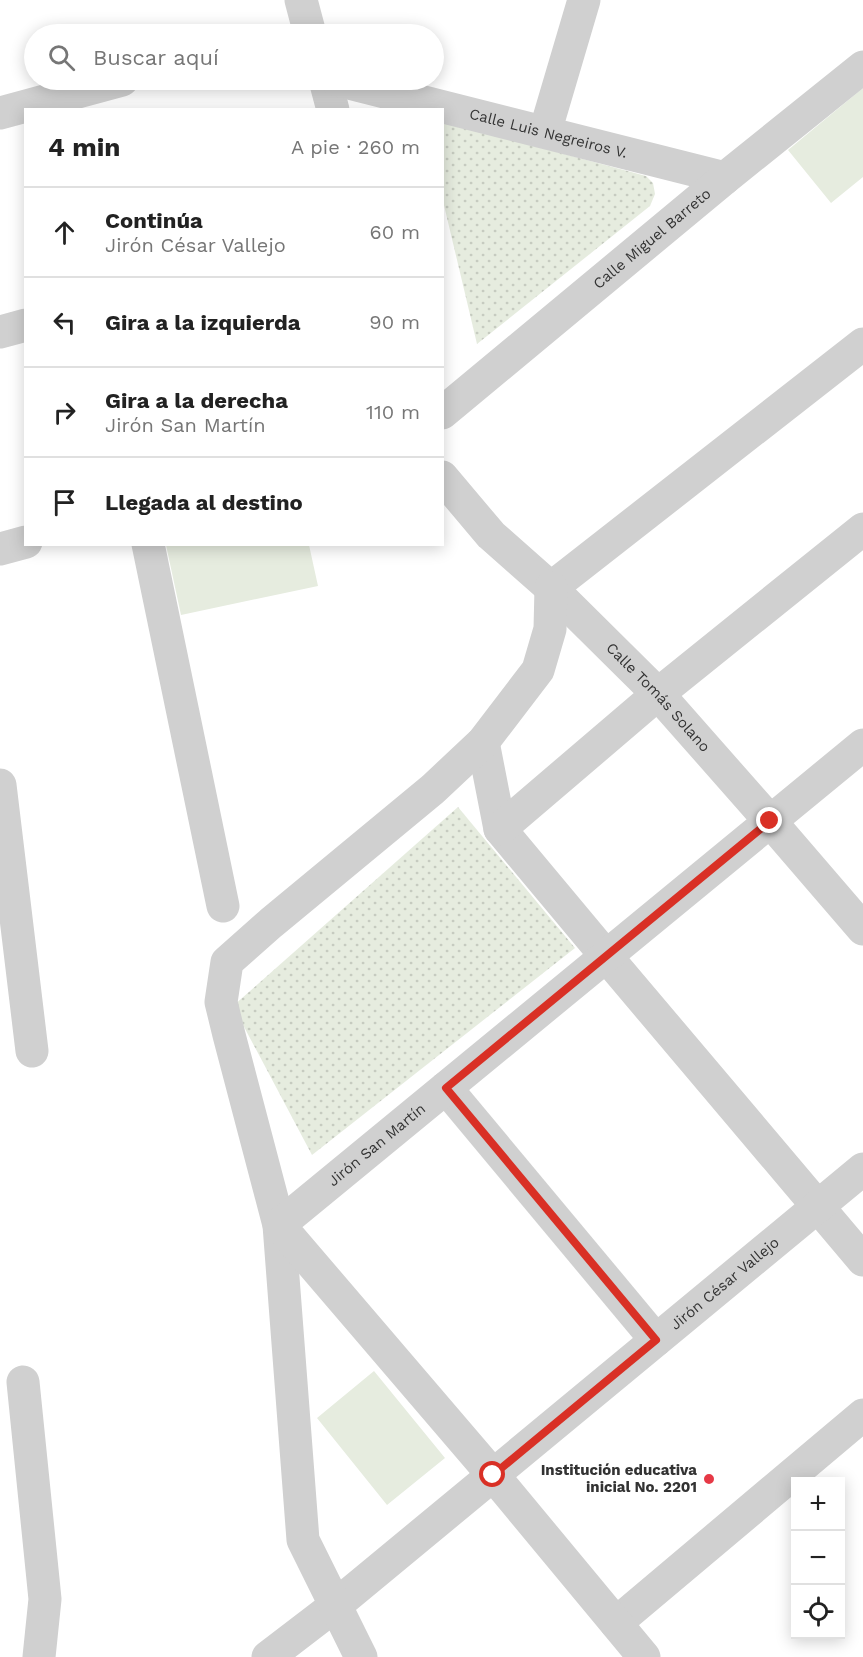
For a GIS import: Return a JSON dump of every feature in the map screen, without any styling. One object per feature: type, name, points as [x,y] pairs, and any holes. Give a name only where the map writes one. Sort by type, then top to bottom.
[{"type":"street","points":[[544,132],[584,0]]},
{"type":"street","name":"Calle Miguel Barreto","points":[[444,411],[725,178],[863,67]]},
{"type":"street","points":[[0,113],[85,90]]},
{"type":"street","points":[[328,90],[332,108]]},
{"type":"street","name":"Calle Luis Negreiros V.","points":[[377,90],[725,178]]},
{"type":"street","points":[[0,332],[24,326]]},
{"type":"street","points":[[361,1657],[303,1540],[279,1225],[222,1002],[227,962],[433,789],[483,742],[538,670],[550,628],[551,588],[863,344]]},
{"type":"street","name":"Calle Tomás Solano","points":[[444,479],[491,535],[551,588],[658,694],[863,929]]},
{"type":"street","points":[[500,829],[658,694],[863,529]]},
{"type":"street","points":[[0,549],[24,543]]},
{"type":"street","points":[[148,546],[223,906]]},
{"type":"street","points":[[483,742],[500,829],[863,1260]]},
{"type":"street","name":"Jirón San Martín","points":[[279,1225],[863,745]]},
{"type":"street","points":[[0,785],[32,1051]]},
{"type":"street","points":[[446,1088],[656,1340]]},
{"type":"street","name":"Jirón César Vallejo","points":[[268,1657],[336,1605],[863,1169]]},
{"type":"street","points":[[279,1225],[493,1475],[644,1657]]},
{"type":"street","points":[[23,1382],[45,1599],[39,1657]]},
{"type":"street","points":[[616,1623],[863,1415]]},
{"type":"shaded area","points":[[863,88],[863,177],[831,203],[788,150]]},
{"type":"shaded area","points":[[444,122],[646,176],[653,183],[655,194],[650,206],[477,344],[444,205]]},
{"type":"shaded area","points":[[166,546],[309,546],[318,586],[181,615]]},
{"type":"shaded area","points":[[458,807],[575,948],[312,1155],[233,1006]]},
{"type":"shaded area","points":[[374,1371],[445,1458],[387,1505],[317,1418]]},
{"type":"place","name":"Institución educativa inicial No. 2201","points":[[709,1479]]},
{"type":"route","points":[[493,1475],[656,1340],[446,1088],[770,821]]}]
